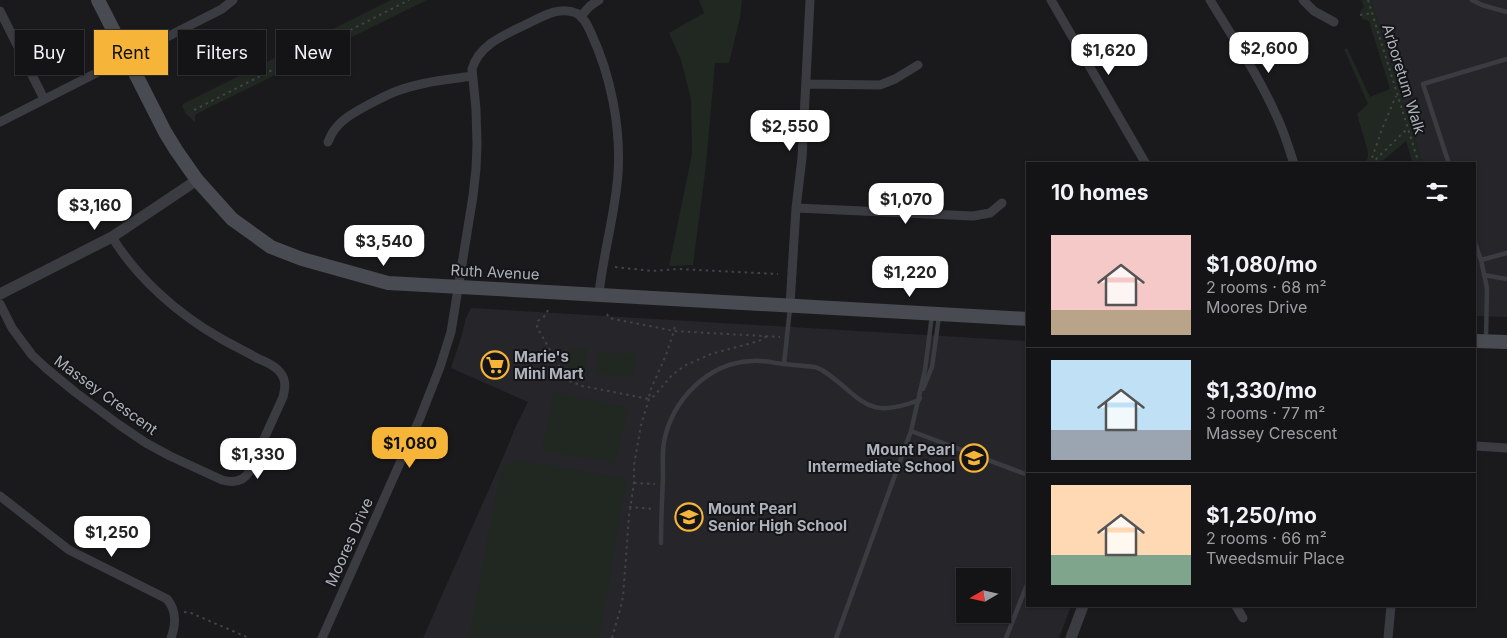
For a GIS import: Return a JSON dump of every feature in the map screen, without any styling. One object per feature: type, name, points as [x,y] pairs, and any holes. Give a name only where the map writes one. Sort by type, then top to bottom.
[{"type":"main road","name":"Ruth Avenue","points":[[98,0],[114,30]]},
{"type":"main road","name":"Ruth Avenue","points":[[137,75],[165,132],[197,180],[232,219],[271,247],[302,259],[388,283],[1026,319]]},
{"type":"main road","points":[[1480,341],[1507,342]]},
{"type":"street","points":[[168,37],[222,9],[233,0]]},
{"type":"street","points":[[581,16],[598,0]]},
{"type":"street","points":[[790,305],[796,208],[802,158],[810,0]]},
{"type":"street","points":[[1051,0],[1145,162]]},
{"type":"street","points":[[1210,0],[1258,79],[1273,108],[1293,162]]},
{"type":"street","points":[[1303,0],[1314,10],[1334,22]]},
{"type":"street","points":[[0,11],[44,99]]},
{"type":"street","points":[[328,142],[334,130],[350,114],[390,94],[416,85],[472,76],[474,62],[481,51],[501,38],[553,12],[572,11],[581,16],[596,44],[605,68],[613,103],[618,140],[616,191],[599,294]]},
{"type":"street","points":[[806,84],[880,85],[895,79],[918,65]]},
{"type":"street","points":[[0,122],[94,74]]},
{"type":"street","name":"Moores Drive","points":[[322,638],[420,418],[448,341],[473,196],[477,156],[476,110],[472,76]]},
{"type":"street","points":[[0,294],[112,238],[197,180]]},
{"type":"street","points":[[796,208],[973,216],[990,213],[1002,202]]},
{"type":"street","name":"Massey Crescent","points":[[0,304],[18,338],[40,363],[118,424],[164,453],[222,480],[234,482],[245,478],[283,397],[286,385],[282,374],[272,366],[207,330],[179,310],[123,256],[112,238]]},
{"type":"street","points":[[1476,446],[1507,448]]},
{"type":"street","points":[[0,496],[62,546],[167,598],[174,610],[175,625],[171,638]]},
{"type":"street","points":[[1071,638],[1083,607]]},
{"type":"street","points":[[1237,607],[1243,618]]},
{"type":"street","points":[[1388,638],[1391,607]]},
{"type":"lane","points":[[1472,0],[1507,12]]},
{"type":"lane","points":[[1448,162],[1423,84],[1507,59]]},
{"type":"lane","points":[[1476,246],[1487,288],[1480,341]]},
{"type":"lane","points":[[1481,260],[1507,253]]},
{"type":"lane","points":[[1484,275],[1507,279]]},
{"type":"lane","points":[[784,364],[790,305]]},
{"type":"lane","points":[[919,400],[932,367],[936,313]]},
{"type":"lane","points":[[836,638],[911,431],[936,313]]},
{"type":"lane","points":[[661,542],[663,444],[670,421],[681,400],[705,377],[729,365],[753,360],[806,365],[822,370],[860,402],[868,406],[890,408],[919,400]]},
{"type":"lane","points":[[911,431],[1026,474]]},
{"type":"lane","points":[[1006,638],[1026,587]]},
{"type":"path","points":[[194,110],[409,0]]},
{"type":"path","name":"Arboretum Walk","points":[[1368,0],[1418,162]]},
{"type":"path","points":[[1360,15],[1372,13]]},
{"type":"path","points":[[1372,162],[1382,129],[1397,95]]},
{"type":"path","points":[[1373,162],[1407,129]]},
{"type":"path","points":[[615,267],[656,272],[678,268],[778,274]]},
{"type":"path","points":[[678,268],[678,274]]},
{"type":"path","points":[[548,310],[546,316],[538,321],[537,328],[567,379],[577,385],[649,399],[650,391],[666,354],[675,324]]},
{"type":"path","points":[[607,314],[609,318],[674,331],[787,338]]},
{"type":"path","points":[[634,483],[655,484]]},
{"type":"path","points":[[629,507],[654,509]]},
{"type":"path","points":[[174,610],[191,613],[249,638]]},
{"type":"shaded area","points":[[391,0],[427,0],[350,38],[350,30],[331,30]]},
{"type":"shaded area","points":[[699,0],[742,0],[740,18],[729,63],[715,63],[706,165],[693,265],[669,266],[692,154],[691,99],[681,60],[669,33],[704,13]]},
{"type":"shaded area","points":[[1361,0],[1371,0],[1422,162],[1412,162],[1406,141],[1381,162],[1366,162],[1368,152],[1357,114],[1368,104],[1344,49],[1347,48],[1370,97],[1390,89],[1369,21],[1362,19],[1360,11],[1364,7]]},
{"type":"shaded area","points":[[1371,0],[1507,0],[1507,317],[1476,316],[1476,162],[1422,162]]},
{"type":"shaded area","points":[[276,58],[276,75],[196,114],[195,122],[186,114],[182,106],[183,104],[241,75],[266,75],[266,62]]},
{"type":"shaded area","name":"Mount Pearl Senior High School","points":[[471,308],[1026,341],[1026,607],[1071,607],[1059,638],[423,638],[528,402],[451,368],[466,318]]},
{"type":"shaded area","points":[[570,348],[586,349],[585,372],[568,371]]},
{"type":"shaded area","points":[[597,352],[636,354],[634,376],[596,374]]},
{"type":"shaded area","points":[[554,392],[628,408],[615,463],[542,450]]},
{"type":"shaded area","points":[[519,460],[627,479],[599,638],[469,638],[501,467]]},
{"type":"place","name":"Marie's Mini Mart","points":[[495,365]]},
{"type":"place","name":"Mount Pearl Intermediate School","points":[[974,458]]},
{"type":"place","name":"Mount Pearl Senior High School","points":[[689,517]]}]
